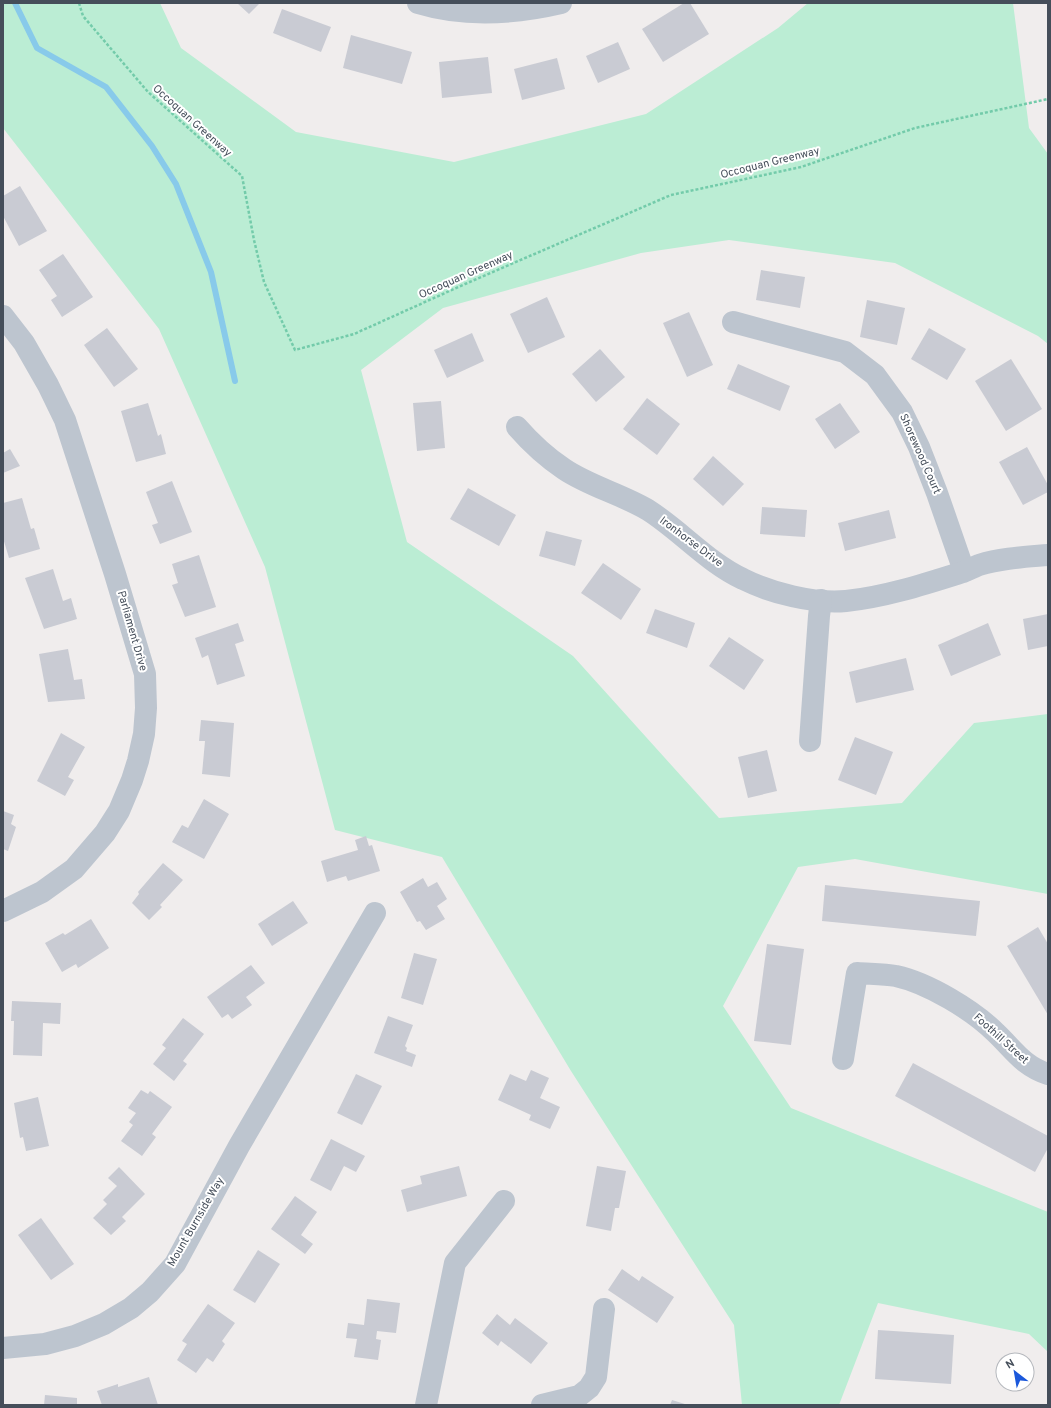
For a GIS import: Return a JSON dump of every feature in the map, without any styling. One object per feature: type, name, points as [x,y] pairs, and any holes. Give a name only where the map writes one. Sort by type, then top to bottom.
[{"type":"street","points":[[418,3],[461,11],[498,13],[536,9],[561,3]]},
{"type":"street","name":"Parliament Drive","points":[[3,316],[24,343],[48,385],[65,420],[115,574],[144,674],[146,708],[144,734],[132,780],[118,811],[104,833],[74,869],[42,892],[3,911]]},
{"type":"street","name":"Shorewood Court","points":[[733,322],[845,352],[876,375],[902,412],[919,447],[937,493],[964,571]]},
{"type":"street","name":"Ironhorse Drive","points":[[517,427],[537,448],[565,470],[620,495],[648,510],[680,533],[709,558],[743,579],[767,589],[799,597],[845,601],[898,592],[980,565],[1018,557],[1048,555]]},
{"type":"street","points":[[810,741],[821,600]]},
{"type":"street","name":"Mount Burnside Way","points":[[3,1348],[45,1344],[75,1336],[104,1324],[131,1308],[150,1292],[175,1264],[239,1146],[375,913]]},
{"type":"street","name":"Foothill Street","points":[[843,1059],[857,973],[896,976],[910,980],[941,994],[970,1011],[996,1033],[1019,1058],[1039,1071],[1048,1074]]},
{"type":"street","points":[[426,1405],[455,1263],[504,1201]]},
{"type":"street","points":[[542,1405],[579,1396],[589,1388],[596,1378],[604,1309]]},
{"type":"path","name":"Occoquan Greenway","points":[[79,3],[83,16],[148,92],[242,176],[254,240],[264,282],[295,350],[354,334],[465,284],[671,195],[800,167],[915,128],[1048,98]]},
{"type":"green space","points":[[3,3],[160,3],[181,48],[296,132],[454,162],[646,114],[778,28],[808,3],[1013,3],[1029,128],[1048,154],[1048,344],[1038,336],[895,263],[729,240],[641,253],[443,308],[361,370],[407,542],[573,656],[719,818],[902,803],[974,723],[1048,714],[1048,894],[855,859],[798,867],[723,1006],[791,1108],[1048,1212],[1048,1352],[1029,1334],[878,1303],[839,1405],[742,1405],[734,1325],[571,1071],[442,857],[335,830],[265,567],[159,329],[3,128]]},
{"type":"building","points":[[237,3],[260,3],[249,14]]},
{"type":"building","points":[[684,3],[690,3],[709,34],[663,62],[642,29]]},
{"type":"building","points":[[282,9],[331,27],[321,52],[273,33]]},
{"type":"building","points":[[351,35],[412,52],[402,84],[343,68]]},
{"type":"building","points":[[618,42],[630,69],[598,83],[586,56]]},
{"type":"building","points":[[488,57],[492,93],[442,98],[439,62]]},
{"type":"building","points":[[557,58],[565,89],[522,100],[514,69]]},
{"type":"building","points":[[20,186],[47,231],[19,246],[3,216],[3,196]]},
{"type":"building","points":[[63,254],[93,297],[62,317],[51,300],[57,296],[39,270]]},
{"type":"building","points":[[761,270],[805,277],[800,308],[756,300]]},
{"type":"building","points":[[547,297],[565,337],[528,353],[510,314]]},
{"type":"building","points":[[867,300],[905,308],[897,345],[860,337]]},
{"type":"building","points":[[689,312],[713,365],[687,377],[663,323]]},
{"type":"building","points":[[107,328],[138,369],[114,387],[84,345]]},
{"type":"building","points":[[929,328],[966,349],[947,380],[911,359]]},
{"type":"building","points":[[472,333],[484,361],[447,378],[434,350]]},
{"type":"building","points":[[600,349],[625,377],[596,402],[572,374]]},
{"type":"building","points":[[1011,359],[1042,409],[1006,431],[975,381]]},
{"type":"building","points":[[738,364],[790,386],[780,411],[727,389]]},
{"type":"building","points":[[647,398],[680,424],[657,455],[623,429]]},
{"type":"building","points":[[441,401],[445,448],[417,451],[413,403]]},
{"type":"building","points":[[148,403],[158,436],[161,434],[166,454],[136,462],[121,411]]},
{"type":"building","points":[[840,403],[860,432],[835,449],[815,419]]},
{"type":"building","points":[[1027,447],[1048,485],[1048,492],[1023,505],[999,462]]},
{"type":"building","points":[[10,449],[20,466],[3,473],[3,453]]},
{"type":"building","points":[[713,456],[744,484],[723,506],[693,479]]},
{"type":"building","points":[[172,481],[192,532],[160,544],[152,525],[158,523],[146,492]]},
{"type":"building","points":[[468,488],[516,515],[499,546],[450,519]]},
{"type":"building","points":[[22,498],[31,529],[34,528],[40,549],[9,558],[3,538],[3,503]]},
{"type":"building","points":[[762,507],[807,510],[805,537],[760,534]]},
{"type":"building","points":[[889,510],[896,538],[845,551],[838,523]]},
{"type":"building","points":[[546,531],[582,540],[575,566],[539,556]]},
{"type":"building","points":[[199,555],[216,607],[185,617],[172,585],[178,583],[172,564]]},
{"type":"building","points":[[603,563],[641,589],[621,620],[581,593]]},
{"type":"building","points":[[53,569],[63,601],[71,598],[77,619],[44,629],[25,578]]},
{"type":"building","points":[[655,609],[695,623],[687,648],[646,633]]},
{"type":"building","points":[[1048,614],[1048,646],[1028,650],[1023,619]]},
{"type":"building","points":[[238,623],[244,641],[235,644],[245,676],[217,685],[208,655],[202,658],[195,638]]},
{"type":"building","points":[[988,623],[1001,655],[951,676],[938,645]]},
{"type":"building","points":[[729,637],[764,660],[744,690],[709,666]]},
{"type":"building","points":[[68,649],[74,680],[82,679],[85,699],[48,702],[39,654]]},
{"type":"building","points":[[906,658],[914,690],[856,703],[849,672]]},
{"type":"building","points":[[201,720],[234,723],[230,777],[202,774],[205,741],[199,741]]},
{"type":"building","points":[[61,733],[85,747],[68,777],[74,780],[65,796],[37,781]]},
{"type":"building","points":[[855,737],[893,752],[876,795],[838,780]]},
{"type":"building","points":[[767,750],[777,791],[748,798],[738,757]]},
{"type":"building","points":[[204,799],[229,814],[204,859],[172,842],[182,825],[188,828]]},
{"type":"building","points":[[3,811],[14,815],[11,824],[16,827],[8,851],[3,849]]},
{"type":"building","points":[[366,836],[369,846],[372,845],[380,871],[348,881],[346,876],[327,882],[321,861],[358,850],[355,840]]},
{"type":"building","points":[[163,863],[183,880],[160,905],[162,907],[149,920],[132,903],[139,894],[138,892]]},
{"type":"building","points":[[423,878],[428,887],[437,882],[447,899],[437,906],[445,919],[426,930],[420,921],[417,922],[400,892]]},
{"type":"building","points":[[825,885],[980,901],[976,936],[822,921]]},
{"type":"building","points":[[293,901],[308,923],[272,946],[258,924]]},
{"type":"building","points":[[91,919],[109,948],[78,968],[76,964],[62,972],[45,943],[63,933],[65,935]]},
{"type":"building","points":[[1038,927],[1048,944],[1048,1015],[1007,946]]},
{"type":"building","points":[[767,944],[804,949],[791,1045],[754,1041]]},
{"type":"building","points":[[414,953],[437,959],[423,1005],[401,998]]},
{"type":"building","points":[[251,965],[265,983],[246,997],[252,1005],[232,1019],[228,1014],[222,1018],[207,997]]},
{"type":"building","points":[[12,1001],[61,1003],[60,1024],[43,1023],[42,1056],[13,1055],[14,1021],[11,1021]]},
{"type":"building","points":[[388,1016],[413,1025],[405,1046],[407,1048],[406,1051],[416,1055],[412,1067],[374,1053]]},
{"type":"building","points":[[183,1018],[204,1034],[183,1061],[187,1064],[174,1081],[153,1064],[166,1048],[162,1045]]},
{"type":"building","points":[[913,1063],[1048,1136],[1048,1148],[1035,1172],[895,1096]]},
{"type":"building","points":[[531,1070],[549,1078],[540,1098],[560,1107],[550,1129],[529,1120],[531,1115],[498,1100],[510,1074],[526,1081]]},
{"type":"building","points":[[356,1074],[382,1086],[362,1125],[337,1113]]},
{"type":"building","points":[[141,1090],[148,1094],[150,1091],[172,1107],[152,1134],[156,1137],[142,1156],[121,1141],[133,1125],[129,1122],[136,1113],[128,1108]]},
{"type":"building","points":[[38,1097],[49,1146],[26,1151],[23,1137],[20,1138],[14,1103]]},
{"type":"building","points":[[331,1139],[365,1156],[356,1172],[344,1166],[331,1191],[310,1180]]},
{"type":"building","points":[[459,1166],[467,1196],[407,1212],[401,1190],[422,1184],[420,1176]]},
{"type":"building","points":[[597,1166],[626,1171],[619,1208],[615,1208],[611,1231],[586,1226]]},
{"type":"building","points":[[119,1167],[145,1194],[122,1217],[126,1221],[111,1235],[93,1218],[107,1204],[103,1200],[117,1186],[108,1178]]},
{"type":"building","points":[[295,1196],[317,1212],[301,1235],[313,1244],[305,1254],[271,1229]]},
{"type":"building","points":[[41,1218],[74,1264],[51,1280],[18,1235]]},
{"type":"building","points":[[258,1250],[280,1264],[255,1303],[233,1290]]},
{"type":"building","points":[[622,1269],[639,1281],[642,1276],[674,1297],[657,1323],[608,1290]]},
{"type":"building","points":[[367,1299],[400,1303],[396,1333],[377,1331],[376,1339],[381,1340],[378,1360],[354,1357],[357,1339],[346,1338],[348,1323],[364,1325]]},
{"type":"building","points":[[208,1304],[235,1323],[222,1341],[225,1344],[213,1362],[207,1358],[196,1373],[177,1360],[187,1344],[182,1341]]},
{"type":"building","points":[[497,1314],[510,1325],[515,1318],[548,1343],[531,1364],[501,1341],[498,1346],[482,1333]]},
{"type":"building","points":[[878,1330],[954,1335],[951,1384],[875,1379]]},
{"type":"building","points":[[149,1377],[158,1405],[102,1405],[97,1391],[118,1384],[118,1387]]},
{"type":"building","points":[[45,1395],[77,1398],[77,1405],[44,1405]]},
{"type":"building","points":[[672,1400],[688,1405],[670,1405]]},
{"type":"waterway","points":[[15,3],[37,48],[106,87],[152,146],[176,184],[211,272],[235,381]]}]
